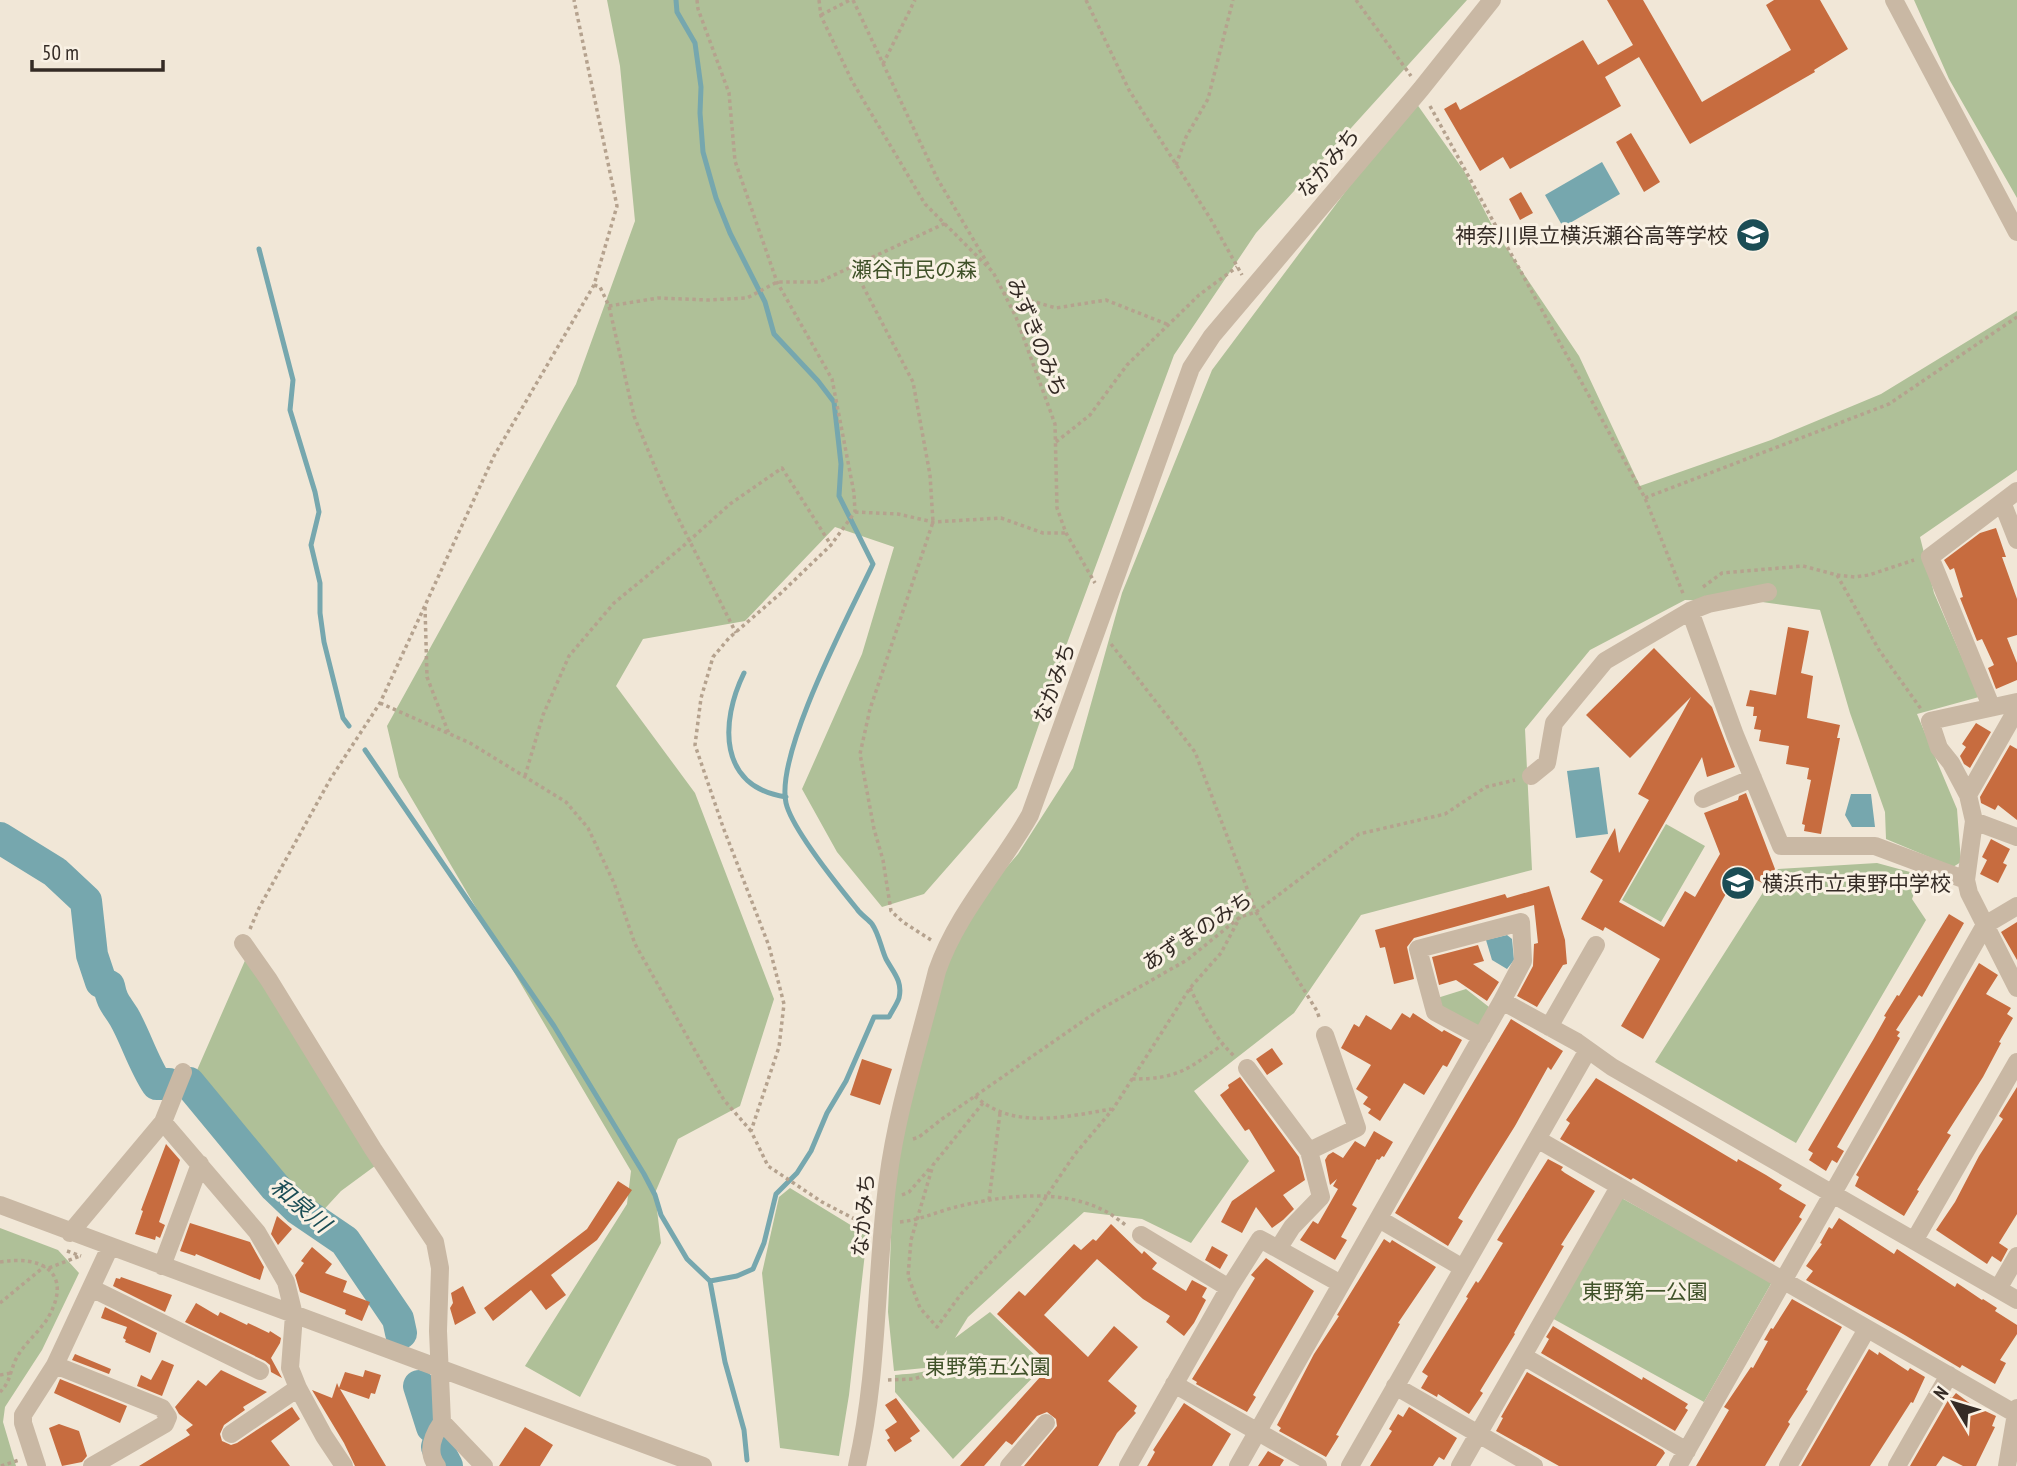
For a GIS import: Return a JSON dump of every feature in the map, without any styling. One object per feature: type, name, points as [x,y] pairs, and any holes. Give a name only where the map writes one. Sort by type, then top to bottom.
[{"type":"street","name":"なかみち","points":[[857,1466],[872,1380],[885,1202],[894,1144],[937,971],[945,948],[960,920],[1013,845],[1030,815],[1191,368],[1212,337],[1421,89],[1492,0]]},
{"type":"street","points":[[1894,0],[2017,232]]},
{"type":"street","points":[[1991,706],[1930,557],[2017,491]]},
{"type":"street","points":[[2002,502],[2017,540]]},
{"type":"street","points":[[1531,776],[1547,763],[1554,723],[1605,661],[1688,607],[1768,592]]},
{"type":"street","points":[[1688,607],[1735,735],[1781,846],[1875,846],[1966,880]]},
{"type":"street","points":[[2017,702],[1930,721],[1939,748],[1951,763],[1968,795],[1974,821],[1966,880],[1969,893],[2017,988]]},
{"type":"street","points":[[1968,795],[2017,709]]},
{"type":"street","points":[[1703,799],[1753,778]]},
{"type":"street","points":[[1974,821],[2017,837]]},
{"type":"street","points":[[1523,1356],[1683,1459],[1985,925],[2017,906]]},
{"type":"street","points":[[1238,1466],[1482,1037],[1523,961],[1521,922],[1418,949],[1435,1012],[1482,1037]]},
{"type":"street","points":[[243,943],[270,980],[435,1242],[440,1268],[438,1331],[442,1422],[431,1442],[431,1459],[437,1466]]},
{"type":"street","points":[[1549,1027],[1596,945]]},
{"type":"street","points":[[1502,1001],[2017,1300]]},
{"type":"street","points":[[1309,1151],[1357,1128],[1325,1035]]},
{"type":"street","points":[[1350,1466],[1588,1050]]},
{"type":"street","points":[[1914,1241],[2017,1062]]},
{"type":"street","points":[[1247,1068],[1309,1151],[1321,1197],[1292,1227],[1278,1249]]},
{"type":"street","points":[[70,1233],[163,1122],[183,1073]]},
{"type":"street","points":[[163,1122],[257,1232],[286,1282],[294,1315],[290,1367],[298,1388],[324,1436],[344,1466]]},
{"type":"street","points":[[1537,1139],[1949,1376],[2016,1411],[2007,1466]]},
{"type":"street","points":[[162,1266],[200,1164]]},
{"type":"street","points":[[1460,1466],[1619,1187]]},
{"type":"street","points":[[0,1206],[704,1466]]},
{"type":"street","points":[[1378,1219],[1463,1268]]},
{"type":"street","points":[[1141,1235],[1229,1287]]},
{"type":"street","points":[[1128,1466],[1259,1239],[1341,1284]]},
{"type":"street","points":[[37,1466],[23,1423],[23,1415],[55,1365],[110,1247]]},
{"type":"street","points":[[1998,1289],[2017,1256]]},
{"type":"street","points":[[91,1288],[260,1371]]},
{"type":"street","points":[[1788,1466],[1867,1329]]},
{"type":"street","points":[[55,1365],[162,1408],[168,1417],[165,1424],[92,1466]]},
{"type":"street","points":[[1897,1466],[1949,1376]]},
{"type":"street","points":[[1174,1384],[1318,1466]]},
{"type":"street","points":[[1395,1386],[1534,1466]]},
{"type":"street","points":[[231,1434],[298,1388]]},
{"type":"street","points":[[442,1422],[485,1466]]},
{"type":"street","points":[[1009,1466],[1046,1423]]},
{"type":"path","points":[[243,943],[259,908],[331,778],[380,703],[494,456],[594,285],[617,206],[574,0]]},
{"type":"path","points":[[697,0],[729,93],[735,161],[777,282],[832,379],[854,493],[855,512],[831,545],[713,657],[701,698],[695,745],[769,946],[783,1004],[779,1047],[751,1131]]},
{"type":"path","name":"みずきのみち","points":[[819,0],[821,16],[852,81],[925,204],[993,272],[1016,317],[1055,424],[1057,508],[1066,533],[1106,603]]},
{"type":"path","points":[[821,16],[852,0],[937,178],[993,272]]},
{"type":"path","points":[[883,64],[915,0]]},
{"type":"path","points":[[1087,0],[1129,90],[1251,290]]},
{"type":"path","points":[[1176,165],[1186,137],[1208,99],[1233,0]]},
{"type":"path","points":[[1356,0],[1421,89],[1645,498],[1688,607]]},
{"type":"path","points":[[609,306],[658,298],[747,298],[777,282],[819,282],[946,223]]},
{"type":"path","points":[[853,267],[913,383],[929,475],[933,522],[870,709],[860,754],[891,911],[903,922],[945,948]]},
{"type":"path","points":[[1055,443],[1090,415],[1127,365],[1199,295],[1237,267]]},
{"type":"path","points":[[594,285],[600,287],[609,306],[634,416],[666,494],[736,633]]},
{"type":"path","points":[[1003,293],[1056,308],[1106,300],[1169,325]]},
{"type":"path","points":[[1645,498],[1889,404],[2017,317]]},
{"type":"path","points":[[525,776],[543,715],[569,656],[614,603],[730,504],[782,468],[831,545]]},
{"type":"path","points":[[855,512],[898,514],[933,522],[1002,518],[1042,533],[1066,533]]},
{"type":"path","points":[[1688,607],[1699,590],[1722,573],[1803,566],[1836,575],[1869,575],[1930,557]]},
{"type":"path","points":[[1836,575],[1879,650],[1930,721]]},
{"type":"path","points":[[425,605],[427,677],[449,734]]},
{"type":"path","points":[[1098,628],[1195,752],[1256,912],[1317,1012],[1325,1035]]},
{"type":"path","points":[[380,703],[470,743],[525,776],[566,802],[588,828],[614,883],[635,944],[712,1080],[724,1100],[751,1131],[768,1166],[822,1202],[884,1228],[947,1209],[989,1200],[1046,1197],[1077,1201],[1104,1210],[1141,1235]]},
{"type":"path","name":"あずまのみち","points":[[894,1144],[919,1137],[1098,1010],[1187,960],[1240,917],[1256,912],[1359,834],[1446,814],[1486,787],[1531,776]]},
{"type":"path","points":[[933,1165],[911,1240],[908,1276],[920,1308],[937,1327],[961,1294],[1031,1219],[1075,1154],[1113,1109],[1190,988],[1221,953],[1240,917]]},
{"type":"path","points":[[1190,988],[1222,1045],[1247,1068]]},
{"type":"path","points":[[1132,1079],[1160,1079],[1189,1069],[1222,1045]]},
{"type":"path","points":[[975,1096],[1000,1113],[1025,1118],[1061,1117],[1113,1109]]},
{"type":"path","points":[[885,1202],[909,1192],[983,1103]]},
{"type":"path","points":[[989,1200],[1000,1113]]},
{"type":"path","points":[[0,1303],[47,1267],[81,1256],[102,1264]]},
{"type":"path","points":[[0,1262],[22,1261],[47,1267],[58,1281],[57,1296],[49,1316],[16,1359],[6,1386],[0,1392]]},
{"type":"path","points":[[872,1380],[914,1379],[950,1367]]},
{"type":"path","points":[[0,1375],[11,1373]]},
{"type":"green space","name":"瀬谷市民の森","points":[[607,0],[1467,0],[1256,233],[1174,355],[1066,646],[1017,788],[924,894],[882,907],[837,852],[802,789],[862,654],[894,547],[835,527],[745,621],[643,639],[616,686],[695,793],[774,999],[740,1106],[678,1139],[655,1193],[661,1243],[580,1397],[525,1366],[627,1204],[631,1171],[399,777],[387,726],[576,384],[635,221],[620,66]]},
{"type":"green space","points":[[1914,0],[2017,0],[2017,198],[1949,79]]},
{"type":"green space","name":"東野第五公園","points":[[1414,100],[1464,171],[1495,231],[1579,356],[1640,486],[1771,440],[1881,394],[2017,311],[2017,470],[1920,537],[1934,593],[1979,697],[1917,714],[1957,809],[1961,862],[1953,867],[1886,839],[1885,812],[1850,713],[1820,610],[1762,602],[1685,600],[1590,650],[1525,729],[1532,870],[1361,915],[1294,1013],[1194,1091],[1249,1161],[1191,1243],[1142,1219],[1084,1212],[968,1317],[955,1338],[990,1312],[1045,1365],[953,1459],[895,1392],[895,1375],[919,1373],[934,1368],[941,1364],[947,1350],[935,1367],[894,1371],[888,1312],[893,1186],[906,1085],[951,954],[975,904],[1018,854],[1073,768],[1122,593],[1212,370]]},
{"type":"green space","points":[[1666,824],[1705,846],[1661,922],[1622,900]]},
{"type":"green space","points":[[1877,863],[1921,875],[1912,899],[1926,920],[1796,1143],[1655,1062],[1778,869]]},
{"type":"green space","points":[[247,956],[379,1163],[341,1191],[318,1216],[289,1190],[194,1077]]},
{"type":"green space","points":[[1466,989],[1489,1007],[1479,1026],[1435,1005],[1434,999]]},
{"type":"green space","points":[[790,1188],[867,1235],[849,1395],[839,1456],[780,1448],[762,1273],[779,1197]]},
{"type":"green space","name":"東野第一公園","points":[[1618,1196],[1772,1282],[1704,1402],[1550,1317]]},
{"type":"green space","points":[[0,1228],[58,1250],[79,1273],[42,1350],[5,1407],[3,1422],[16,1466],[0,1466]]},
{"type":"water","points":[[1602,162],[1620,194],[1563,227],[1545,195]]},
{"type":"water","points":[[1599,767],[1608,834],[1576,838],[1567,771]]},
{"type":"water","points":[[1851,794],[1871,794],[1875,827],[1852,827],[1845,815]]},
{"type":"water","points":[[1507,935],[1512,939],[1514,960],[1507,969],[1492,960],[1486,940]]},
{"type":"building","points":[[1607,0],[1643,0],[1702,102],[1791,50],[1766,5],[1774,0],[1820,0],[1848,49],[1814,70],[1815,72],[1690,144],[1639,57],[1605,77],[1621,106],[1510,169],[1503,157],[1480,171],[1444,109],[1456,102],[1460,110],[1583,40],[1598,65],[1633,45]]},
{"type":"building","points":[[1631,133],[1660,182],[1644,192],[1616,142]]},
{"type":"building","points":[[1521,192],[1533,213],[1520,220],[1509,199]]},
{"type":"building","points":[[1996,528],[2006,557],[2002,557],[2017,599],[2017,635],[2007,638],[2017,663],[2017,680],[1996,689],[1988,668],[1994,665],[1982,639],[1977,641],[1960,598],[1963,597],[1954,568],[1950,570],[1944,560],[1980,533]]},
{"type":"building","points":[[1788,627],[1809,631],[1801,673],[1813,676],[1807,718],[1840,725],[1837,738],[1840,738],[1821,834],[1804,831],[1805,825],[1802,824],[1811,780],[1807,779],[1809,768],[1786,764],[1789,746],[1759,741],[1761,730],[1754,729],[1757,716],[1753,716],[1754,707],[1746,706],[1750,690],[1776,695]]},
{"type":"building","points":[[1654,648],[1712,707],[1735,767],[1707,777],[1702,757],[1619,902],[1664,927],[1685,891],[1695,897],[1720,854],[1704,813],[1738,800],[1739,796],[1746,793],[1775,869],[1766,885],[1739,871],[1643,1039],[1621,1026],[1660,959],[1605,927],[1603,931],[1581,919],[1603,880],[1590,872],[1615,828],[1619,853],[1649,800],[1638,794],[1691,697],[1630,758],[1586,715]]},
{"type":"building","points":[[1976,723],[1991,732],[1970,768],[1960,756],[1966,747],[1962,744]]},
{"type":"building","points":[[2010,745],[2017,749],[2017,820],[1998,805],[1995,810],[1981,803],[1980,797]]},
{"type":"building","points":[[1991,839],[2010,849],[2003,863],[2007,865],[1998,883],[1980,874],[1987,860],[1982,857]]},
{"type":"building","points":[[1549,886],[1565,940],[1567,964],[1563,965],[1537,1007],[1517,996],[1533,966],[1534,944],[1538,943],[1534,905],[1414,938],[1407,947],[1414,979],[1394,984],[1385,947],[1380,948],[1375,930],[1505,894],[1507,898]]},
{"type":"building","points":[[1949,914],[1964,923],[1922,997],[1919,995],[1896,1030],[1900,1032],[1897,1036],[1900,1038],[1837,1147],[1844,1151],[1837,1163],[1832,1160],[1826,1171],[1809,1160],[1813,1153],[1808,1150],[1873,1040],[1886,1017],[1884,1016]]},
{"type":"building","points":[[2017,922],[2017,960],[2001,932]]},
{"type":"building","points":[[1478,945],[1484,961],[1473,964],[1499,982],[1487,1001],[1456,980],[1439,985],[1432,957]]},
{"type":"building","points":[[1979,963],[1998,975],[1986,994],[2011,1008],[2007,1014],[2013,1018],[1983,1077],[1947,1133],[1951,1135],[1904,1216],[1855,1186],[1859,1177],[1856,1175]]},
{"type":"building","points":[[1402,1013],[1410,1018],[1413,1013],[1442,1032],[1444,1030],[1462,1040],[1447,1067],[1443,1065],[1424,1095],[1404,1083],[1380,1121],[1368,1113],[1371,1109],[1363,1104],[1368,1097],[1356,1089],[1371,1065],[1341,1048],[1354,1024],[1359,1027],[1366,1015],[1391,1030]]},
{"type":"building","points":[[1511,1019],[1563,1051],[1551,1070],[1548,1067],[1458,1218],[1463,1221],[1448,1246],[1395,1213]]},
{"type":"building","points":[[1272,1048],[1283,1064],[1267,1075],[1256,1059]]},
{"type":"building","points":[[862,1059],[892,1069],[880,1105],[850,1095]]},
{"type":"building","points":[[1240,1077],[1299,1157],[1305,1180],[1283,1195],[1294,1209],[1283,1220],[1272,1228],[1256,1207],[1242,1233],[1221,1222],[1232,1201],[1275,1171],[1249,1129],[1245,1131],[1220,1095]]},
{"type":"building","points":[[1596,1078],[1737,1162],[1738,1159],[1766,1175],[1782,1185],[1779,1189],[1806,1205],[1799,1217],[1802,1219],[1774,1262],[1633,1178],[1631,1180],[1560,1139],[1570,1123],[1566,1120]]},
{"type":"building","points":[[2017,1087],[2017,1214],[1999,1243],[2008,1249],[2001,1262],[1992,1256],[1987,1264],[1936,1230],[2003,1119],[1999,1116]]},
{"type":"building","points":[[1374,1131],[1393,1142],[1384,1157],[1377,1159],[1352,1205],[1357,1208],[1341,1237],[1347,1240],[1335,1260],[1300,1240],[1313,1221],[1318,1224],[1338,1189],[1333,1186],[1337,1179],[1330,1185],[1325,1160],[1328,1155],[1333,1152],[1343,1158],[1355,1141],[1365,1147]]},
{"type":"building","points":[[166,1144],[180,1160],[159,1222],[165,1225],[160,1238],[156,1236],[155,1240],[135,1234],[143,1211],[141,1210]]},
{"type":"building","points":[[1548,1159],[1595,1191],[1561,1245],[1564,1246],[1469,1414],[1438,1394],[1437,1397],[1421,1388],[1428,1376],[1422,1372],[1476,1281],[1478,1283],[1481,1279],[1503,1243],[1497,1240]]},
{"type":"building","points":[[618,1181],[632,1190],[597,1240],[551,1275],[566,1295],[546,1310],[531,1290],[493,1321],[484,1308],[587,1229]]},
{"type":"building","points":[[277,1216],[292,1229],[278,1245],[271,1234]]},
{"type":"building","points":[[1839,1218],[1894,1254],[1897,1249],[1955,1287],[1957,1283],[1997,1308],[1995,1311],[2017,1325],[2017,1334],[2000,1360],[2006,1363],[1995,1384],[1962,1365],[1960,1368],[1806,1280],[1813,1271],[1806,1266],[1822,1244],[1820,1243],[1829,1227],[1832,1229]]},
{"type":"building","points":[[190,1223],[250,1242],[264,1267],[260,1280],[196,1254],[195,1256],[180,1251]]},
{"type":"building","points":[[1111,1224],[1142,1254],[1144,1251],[1157,1263],[1152,1269],[1186,1291],[1192,1280],[1207,1288],[1202,1297],[1206,1300],[1194,1323],[1184,1336],[1166,1322],[1170,1316],[1143,1299],[1097,1259],[1044,1315],[1088,1357],[1114,1326],[1138,1347],[1108,1381],[1137,1406],[1134,1411],[1136,1413],[1117,1433],[1098,1466],[1024,1466],[1057,1426],[1056,1419],[1047,1412],[1037,1416],[1012,1445],[1006,1441],[984,1466],[960,1466],[1051,1365],[997,1314],[1019,1291],[1025,1296],[1074,1244],[1081,1250],[1093,1239],[1096,1241]]},
{"type":"building","points":[[1384,1239],[1390,1243],[1392,1240],[1436,1267],[1398,1323],[1400,1324],[1326,1457],[1279,1431],[1281,1428],[1277,1425],[1314,1354]]},
{"type":"building","points":[[1212,1246],[1228,1255],[1220,1269],[1205,1260]]},
{"type":"building","points":[[312,1247],[332,1264],[325,1273],[347,1281],[343,1292],[370,1302],[362,1321],[345,1314],[346,1310],[300,1292],[295,1275],[304,1263],[301,1261]]},
{"type":"building","points":[[1266,1258],[1314,1291],[1253,1395],[1256,1397],[1247,1412],[1196,1384],[1192,1379],[1255,1278],[1251,1275]]},
{"type":"building","points":[[121,1277],[172,1295],[165,1312],[113,1286],[116,1278]]},
{"type":"building","points":[[463,1286],[476,1313],[455,1325],[450,1308],[453,1303],[451,1293]]},
{"type":"building","points":[[1792,1299],[1842,1327],[1788,1422],[1790,1424],[1765,1466],[1696,1466],[1729,1410],[1724,1407],[1751,1367],[1753,1368],[1768,1341],[1764,1340]]},
{"type":"building","points":[[196,1303],[218,1316],[220,1312],[247,1325],[248,1323],[269,1333],[270,1331],[281,1338],[271,1358],[282,1378],[271,1372],[270,1365],[265,1361],[185,1322]]},
{"type":"building","points":[[105,1307],[157,1333],[150,1353],[125,1342],[123,1338],[127,1327],[101,1318]]},
{"type":"building","points":[[1553,1326],[1642,1380],[1643,1377],[1688,1404],[1685,1408],[1688,1410],[1675,1431],[1541,1353]]},
{"type":"building","points":[[1869,1349],[1878,1355],[1879,1352],[1908,1371],[1910,1368],[1925,1377],[1913,1403],[1911,1402],[1870,1466],[1801,1466]]},
{"type":"building","points":[[75,1354],[111,1369],[109,1374],[72,1360]]},
{"type":"building","points":[[162,1360],[174,1365],[162,1396],[137,1386],[141,1375],[151,1380]]},
{"type":"building","points":[[221,1370],[267,1392],[243,1407],[245,1410],[224,1425],[220,1434],[222,1441],[231,1445],[237,1443],[292,1407],[300,1419],[271,1441],[290,1466],[139,1466],[190,1435],[186,1430],[193,1425],[179,1414],[175,1407],[198,1380],[206,1386]]},
{"type":"building","points":[[365,1370],[381,1375],[375,1394],[371,1393],[369,1399],[340,1389],[386,1466],[355,1466],[312,1390],[332,1398],[337,1383],[339,1388],[345,1372],[363,1377]]},
{"type":"building","points":[[1527,1372],[1665,1453],[1656,1466],[1559,1466],[1496,1431]]},
{"type":"building","points":[[60,1379],[127,1406],[120,1423],[54,1393]]},
{"type":"building","points":[[1956,1393],[1972,1405],[1996,1416],[1992,1426],[1995,1427],[1976,1466],[1963,1466],[1943,1456],[1936,1466],[1910,1466],[1950,1397]]},
{"type":"building","points":[[896,1398],[920,1431],[910,1438],[912,1441],[895,1452],[887,1440],[890,1438],[885,1430],[897,1422],[885,1405]]},
{"type":"building","points":[[1184,1403],[1231,1434],[1212,1466],[1147,1466],[1155,1452],[1153,1450]]},
{"type":"building","points":[[1409,1407],[1457,1438],[1444,1460],[1439,1457],[1433,1466],[1370,1466],[1392,1431],[1389,1429],[1398,1414],[1403,1417]]},
{"type":"building","points":[[59,1424],[79,1431],[87,1456],[82,1462],[62,1466],[49,1428]]},
{"type":"building","points":[[525,1427],[553,1445],[540,1466],[499,1466]]},
{"type":"building","points":[[1268,1451],[1284,1460],[1280,1466],[1258,1466]]},
{"type":"waterway","points":[[676,0],[677,12],[695,43],[701,87],[703,152],[716,198],[730,233],[765,302],[774,334],[834,402],[841,464],[839,496],[873,564],[832,648],[803,718],[786,780],[786,803],[797,827],[817,858],[874,928],[900,992],[889,1017],[874,1017],[811,1151],[797,1173],[776,1194],[764,1243],[753,1269],[737,1276],[710,1281]]},
{"type":"waterway","points":[[259,249],[293,380],[290,410],[319,512],[311,545],[320,583],[324,642],[343,718],[349,726]]},
{"type":"waterway","points":[[744,673],[731,712],[730,750],[736,766],[747,780],[764,791],[786,797]]},
{"type":"waterway","points":[[365,750],[554,1026],[644,1174],[655,1195],[661,1215],[687,1259],[710,1281],[725,1362],[744,1430],[747,1460]]},
{"type":"waterway","name":"和泉川","points":[[0,838],[55,872],[86,901],[92,955],[101,982],[109,986],[113,999],[157,1084],[169,1084]]},
{"type":"waterway","name":"和泉川","points":[[189,1083],[275,1187],[298,1209],[345,1241],[398,1319],[401,1333]]},
{"type":"waterway","name":"和泉川","points":[[419,1386],[432,1427]]},
{"type":"waterway","name":"和泉川","points":[[439,1440],[437,1447],[447,1466]]},
{"type":"place","name":"神奈川県立横浜瀬谷高等学校","points":[[1753,235]]},
{"type":"place","name":"横浜市立東野中学校","points":[[1738,883]]}]
